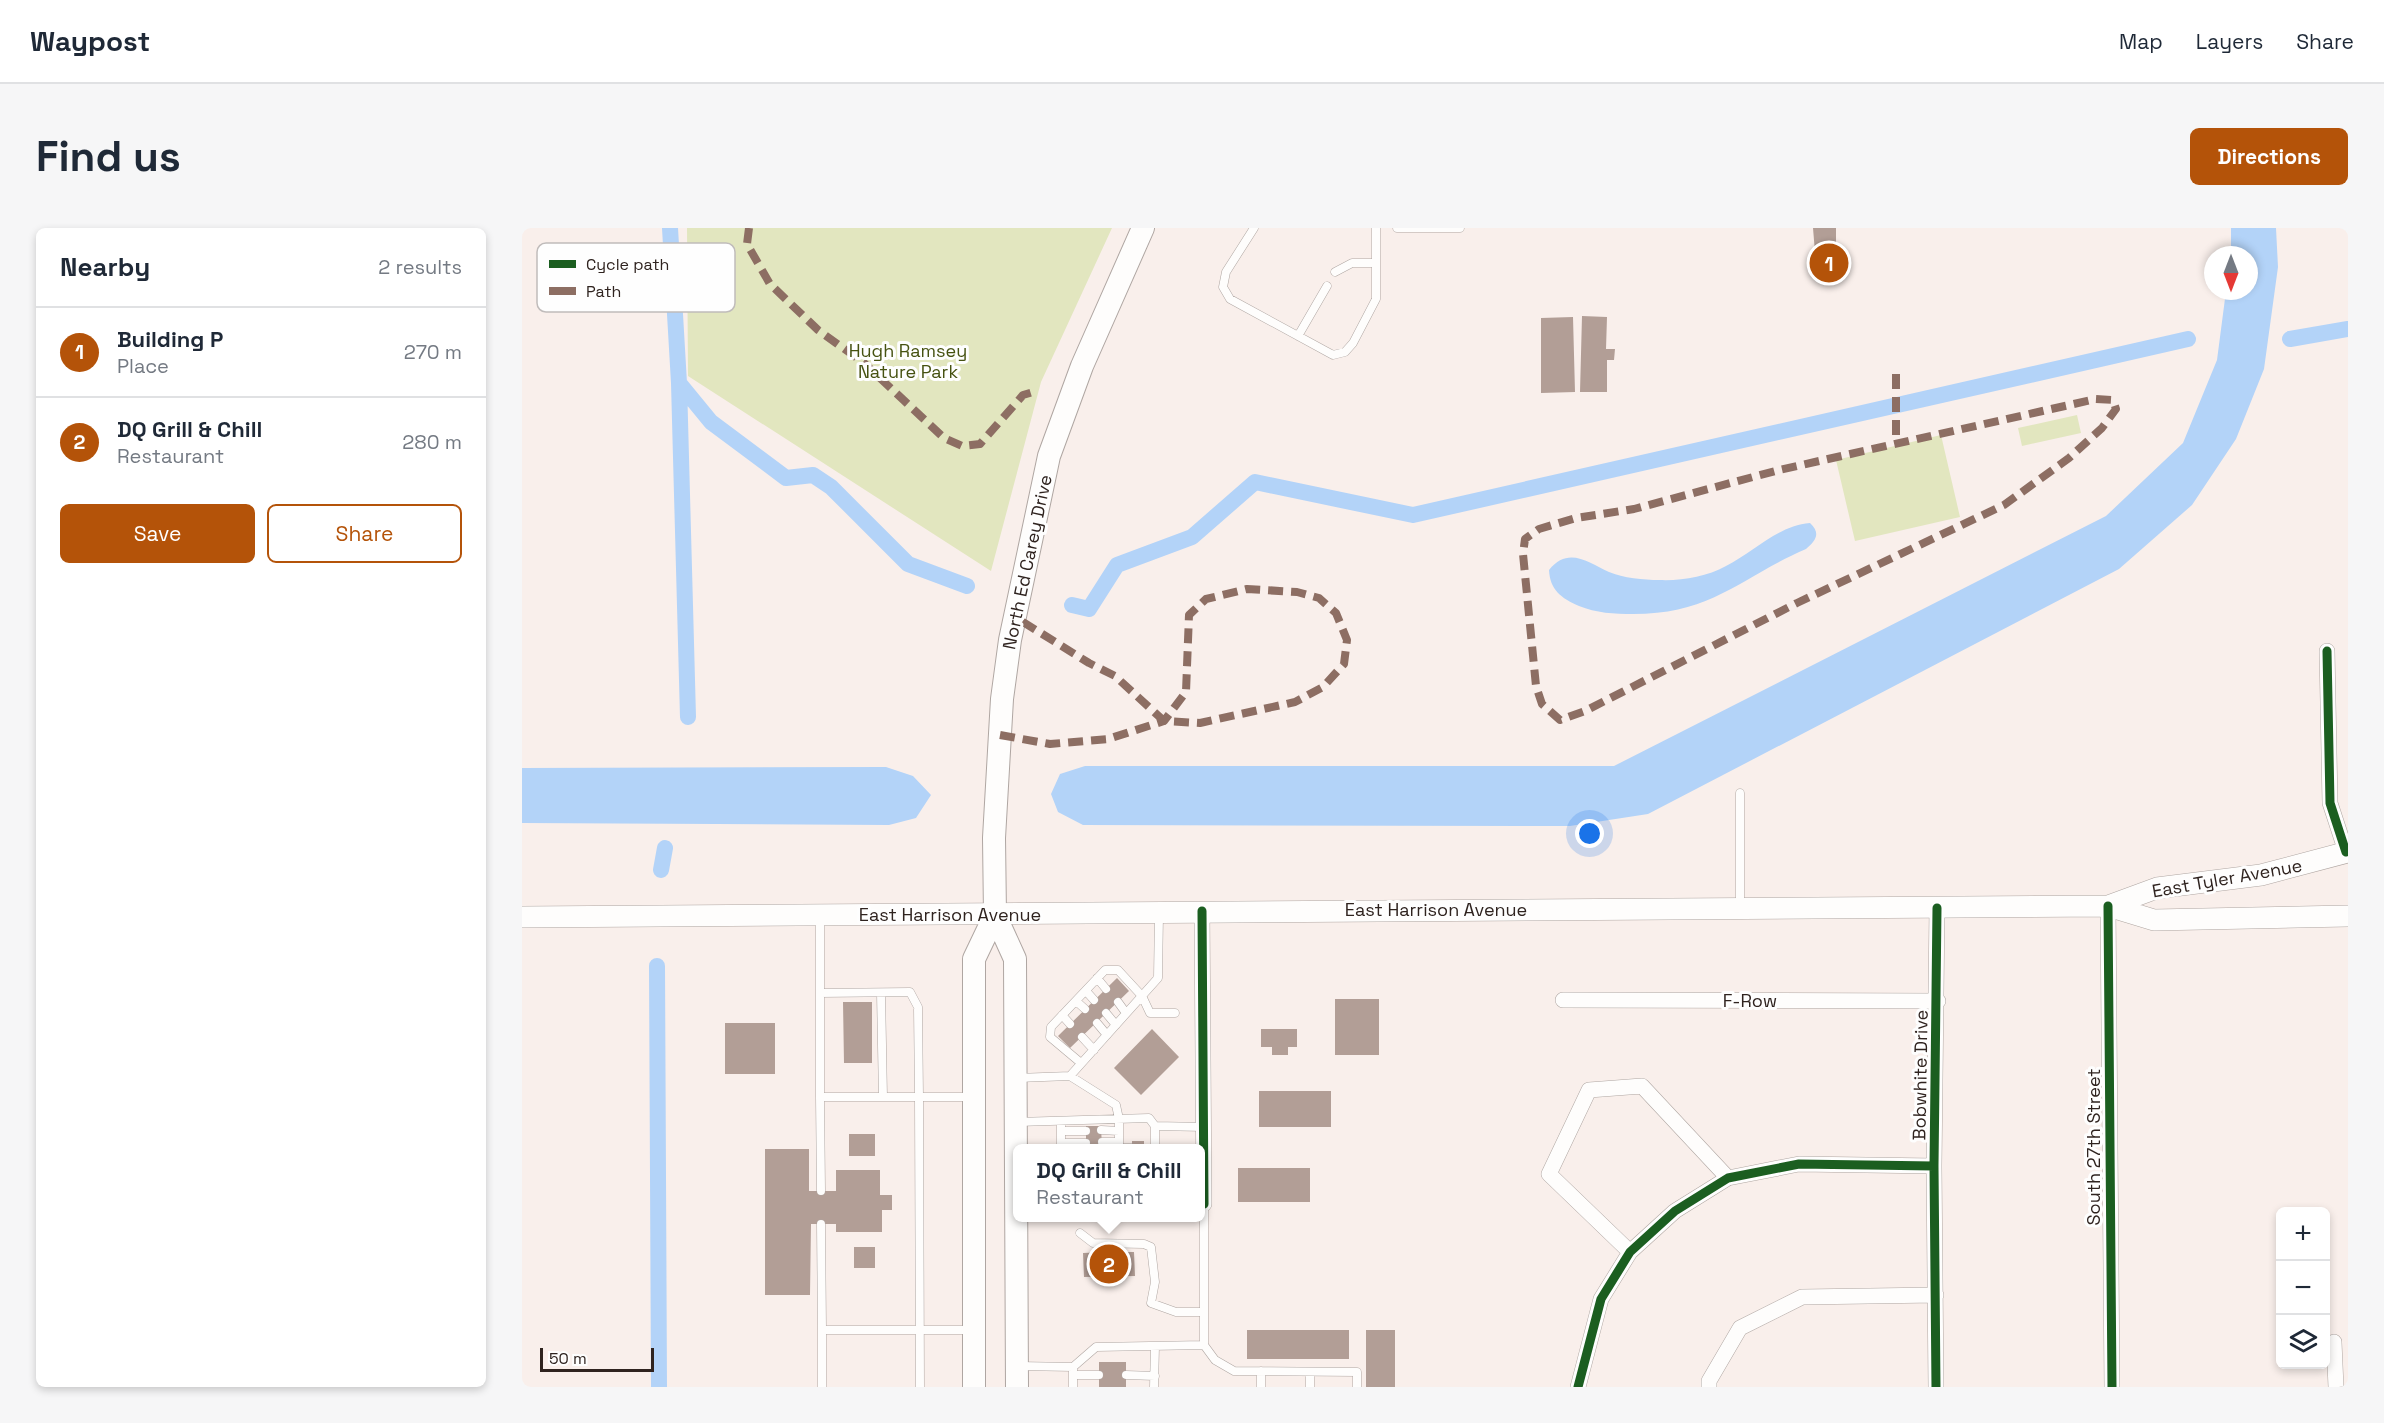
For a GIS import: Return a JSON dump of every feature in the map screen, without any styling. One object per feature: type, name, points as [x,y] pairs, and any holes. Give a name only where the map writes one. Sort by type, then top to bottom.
[{"type":"main road","name":"North Ed Carey Drive","points":[[995,915],[994,838],[1002,699],[1010,640],[1030,540],[1053,445],[1082,366],[1143,228]]},
{"type":"main road","name":"East Tyler Avenue","points":[[2108,906],[2157,888],[2261,875],[2347,852]]},
{"type":"main road","name":"East Harrison Avenue","points":[[522,916],[995,915],[1202,911],[2108,906],[2154,920],[2348,916]]},
{"type":"main road","points":[[995,915],[1015,959],[1016,1144]]},
{"type":"main road","points":[[974,1387],[974,959],[995,915]]},
{"type":"main road","points":[[1016,1377],[1017,1222]]},
{"type":"street","points":[[2328,651],[2330,803],[2347,852]]},
{"type":"street","name":"South 27th Street","points":[[2108,906],[2112,1387]]},
{"type":"street","name":"Bobwhite Drive","points":[[1936,1387],[1934,1166],[1938,1001],[1937,908]]},
{"type":"street","points":[[1202,911],[1204,1144]]},
{"type":"street","name":"F-Row","points":[[1563,1000],[1938,1001]]},
{"type":"street","points":[[1630,1252],[1550,1174],[1589,1090],[1642,1086],[1728,1178]]},
{"type":"street","points":[[1578,1387],[1600,1299],[1630,1252],[1675,1211],[1728,1178],[1799,1164],[1934,1166]]},
{"type":"street","points":[[1709,1387],[1709,1381],[1740,1328],[1802,1297],[1936,1295]]},
{"type":"street","points":[[2334,1342],[2336,1387]]},
{"type":"lane","points":[[1254,228],[1226,272],[1223,288],[1230,299],[1334,355],[1345,352],[1353,343],[1376,299],[1376,228]]},
{"type":"lane","points":[[1397,228],[1460,228]]},
{"type":"lane","points":[[1335,272],[1352,263],[1376,263]]},
{"type":"lane","points":[[1298,336],[1327,286]]},
{"type":"lane","points":[[1740,793],[1740,908]]},
{"type":"lane","points":[[1070,1076],[1158,978],[1159,912]]},
{"type":"lane","points":[[820,914],[821,1191]]},
{"type":"lane","points":[[1081,1063],[1050,1037],[1051,1027],[1105,970],[1118,970],[1142,996],[1150,1013],[1175,1013]]},
{"type":"lane","points":[[1097,978],[1106,989]]},
{"type":"lane","points":[[1086,991],[1095,1000]]},
{"type":"lane","points":[[820,993],[910,992],[918,1007],[920,1387]]},
{"type":"lane","points":[[881,993],[883,1097]]},
{"type":"lane","points":[[1076,1001],[1085,1009]]},
{"type":"lane","points":[[1118,1002],[1126,1013]]},
{"type":"lane","points":[[1106,1013],[1116,1025]]},
{"type":"lane","points":[[1062,1015],[1070,1024]]},
{"type":"lane","points":[[1096,1023],[1107,1035]]},
{"type":"lane","points":[[1082,1037],[1094,1050]]},
{"type":"lane","points":[[1015,1078],[1070,1076],[1116,1105],[1119,1119],[1119,1144]]},
{"type":"lane","points":[[820,1097],[974,1097]]},
{"type":"lane","points":[[1016,1122],[1149,1118],[1155,1126],[1155,1144]]},
{"type":"lane","points":[[1061,1121],[1061,1144]]},
{"type":"lane","points":[[1155,1126],[1204,1127]]},
{"type":"lane","points":[[1101,1130],[1119,1131]]},
{"type":"lane","points":[[1061,1131],[1086,1131]]},
{"type":"lane","points":[[1102,1142],[1110,1144]]},
{"type":"lane","points":[[1078,1144],[1086,1143]]},
{"type":"lane","points":[[1204,1222],[1204,1345],[1215,1360],[1234,1371],[1358,1372],[1358,1387]]},
{"type":"lane","points":[[821,1224],[822,1387]]},
{"type":"lane","points":[[1080,1233],[1093,1242],[1144,1244],[1151,1247],[1155,1282],[1151,1303],[1176,1312],[1204,1312]]},
{"type":"lane","points":[[822,1330],[974,1330]]},
{"type":"lane","points":[[1073,1387],[1073,1371],[1096,1347],[1204,1345]]},
{"type":"lane","points":[[1154,1387],[1155,1346]]},
{"type":"lane","points":[[1016,1377],[1073,1371],[1099,1375]]},
{"type":"lane","points":[[1261,1371],[1261,1387]]},
{"type":"lane","points":[[1310,1372],[1310,1387]]},
{"type":"lane","points":[[1126,1375],[1155,1376]]},
{"type":"green space","name":"Hugh Ramsey Nature Park","points":[[687,228],[1112,228],[1041,382],[991,571],[688,376],[688,312],[735,312],[735,243],[687,243]]},
{"type":"green space","points":[[2077,415],[2081,433],[2022,446],[2018,428]]},
{"type":"green space","points":[[1941,435],[1960,517],[1855,541],[1836,460]]},
{"type":"water","points":[[2231,228],[2276,228],[2278,267],[2264,369],[2236,439],[2192,505],[2119,569],[1648,814],[1570,826],[1083,825],[1058,812],[1051,794],[1060,774],[1085,766],[1614,766],[2106,516],[2183,443],[2217,360],[2225,300],[2258,300],[2258,246],[2231,246]]},
{"type":"water","points":[[1810,523],[1815,530],[1816,537],[1806,549],[1724,592],[1684,608],[1633,614],[1592,610],[1567,600],[1554,588],[1550,577],[1549,570],[1556,563],[1571,557],[1615,574],[1634,578],[1685,579],[1710,573],[1726,566],[1776,534]]},
{"type":"water","points":[[886,767],[913,776],[931,795],[916,818],[889,825],[522,823],[522,768]]},
{"type":"building","points":[[1813,228],[1836,228],[1836,247],[1840,247],[1841,277],[1817,277]]},
{"type":"building","points":[[1582,316],[1607,317],[1606,349],[1615,349],[1614,360],[1607,360],[1607,392],[1580,392]]},
{"type":"building","points":[[1573,317],[1575,392],[1541,393],[1541,318]]},
{"type":"building","points":[[1117,978],[1129,991],[1070,1048],[1058,1036]]},
{"type":"building","points":[[1335,999],[1379,999],[1379,1055],[1335,1055]]},
{"type":"building","points":[[843,1002],[872,1002],[872,1063],[844,1063]]},
{"type":"building","points":[[725,1023],[775,1023],[775,1074],[725,1074]]},
{"type":"building","points":[[1152,1029],[1179,1057],[1141,1095],[1114,1068]]},
{"type":"building","points":[[1261,1029],[1297,1029],[1297,1047],[1288,1047],[1288,1055],[1272,1055],[1272,1047],[1261,1047]]},
{"type":"building","points":[[1259,1091],[1331,1091],[1331,1127],[1259,1127]]},
{"type":"building","points":[[1086,1126],[1101,1126],[1102,1144],[1086,1144]]},
{"type":"building","points":[[849,1134],[875,1134],[875,1156],[849,1156]]},
{"type":"building","points":[[1132,1141],[1144,1141],[1144,1144],[1132,1144]]},
{"type":"building","points":[[765,1149],[809,1149],[809,1191],[836,1191],[836,1170],[880,1170],[880,1195],[892,1195],[892,1210],[882,1210],[882,1232],[836,1232],[836,1224],[811,1224],[810,1295],[765,1295]]},
{"type":"building","points":[[1238,1168],[1310,1168],[1310,1202],[1238,1202]]},
{"type":"building","points":[[854,1247],[875,1247],[875,1268],[854,1268]]},
{"type":"building","points":[[1107,1247],[1117,1247],[1117,1252],[1134,1252],[1135,1276],[1084,1277],[1083,1253],[1107,1252]]},
{"type":"building","points":[[1247,1330],[1349,1330],[1349,1359],[1247,1359]]},
{"type":"building","points":[[1366,1330],[1395,1330],[1395,1387],[1366,1387]]},
{"type":"building","points":[[1099,1362],[1126,1362],[1126,1387],[1099,1387]]},
{"type":"waterway","points":[[670,228],[671,243]]},
{"type":"waterway","points":[[675,312],[679,383],[711,422],[786,478],[813,475],[831,487],[908,564],[967,586]]},
{"type":"waterway","points":[[2290,339],[2348,329]]},
{"type":"waterway","points":[[1072,605],[1089,609],[1117,565],[1192,537],[1255,482],[1413,515],[2188,339]]},
{"type":"waterway","points":[[679,383],[688,717]]},
{"type":"waterway","points":[[661,870],[665,848]]},
{"type":"waterway","points":[[657,966],[659,1387]]},
{"type":"marked path","points":[[749,228],[747,244],[770,284],[818,330],[864,363],[944,438],[962,446],[980,444],[1023,395],[1033,392]]},
{"type":"marked path","points":[[1896,374],[1898,443]]},
{"type":"marked path","points":[[2096,399],[2113,400],[2116,409],[2102,428],[2069,458],[2004,505],[1797,603],[1585,711],[1560,720],[1542,704],[1536,686],[1523,554],[1525,539],[1539,529],[1576,518],[1634,509],[1779,470],[2096,399]]},
{"type":"marked path","points":[[1000,735],[1050,744],[1108,739],[1164,721],[1186,692],[1189,615],[1206,599],[1247,589],[1297,592],[1319,598],[1336,613],[1347,640],[1344,664],[1323,687],[1295,702],[1200,723],[1164,721],[1115,676],[1089,663],[1015,617]]},
{"type":"cycle path","points":[[2327,651],[2330,803],[2346,852]]},
{"type":"cycle path","points":[[2108,906],[2112,1387]]},
{"type":"cycle path","points":[[1936,1387],[1934,1166],[1937,908]]},
{"type":"cycle path","points":[[1202,911],[1204,1144]]},
{"type":"cycle path","points":[[1578,1387],[1601,1299],[1630,1252],[1675,1211],[1728,1178],[1799,1164],[1934,1166]]},
{"type":"place","name":"Building P","points":[[1829,263]]},
{"type":"place","name":"DQ Grill & Chill","points":[[1109,1264]]}]
